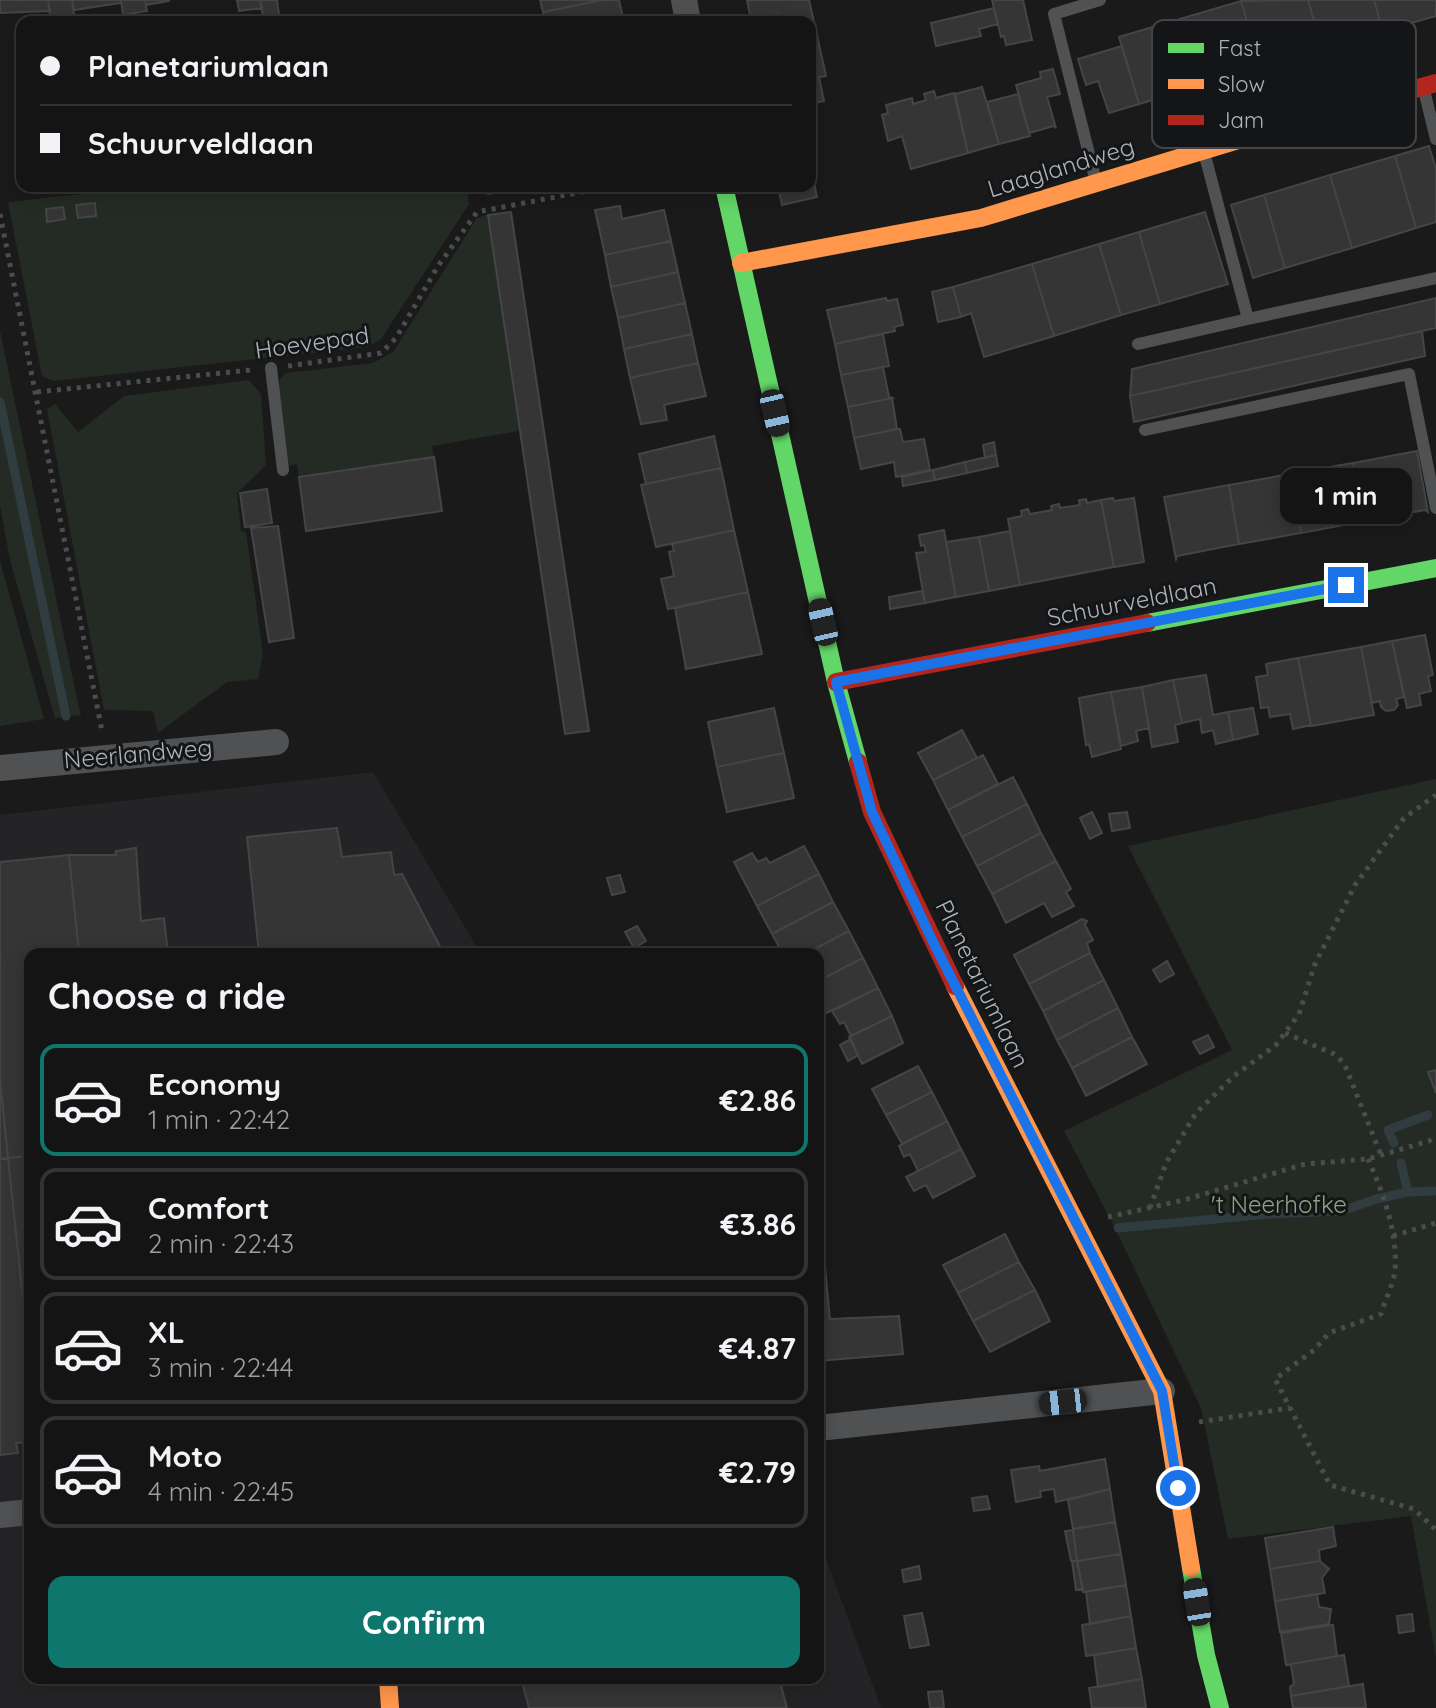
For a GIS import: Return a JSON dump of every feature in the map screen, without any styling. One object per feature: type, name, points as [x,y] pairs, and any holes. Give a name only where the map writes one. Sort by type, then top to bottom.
[{"type":"street","name":"Laaglandweg","points":[[741,263],[981,218],[1207,148]]},
{"type":"street","name":"Planetariumlaan","points":[[725,192],[836,682],[872,812],[933,942],[1162,1391],[1206,1655],[1220,1708]]},
{"type":"street","name":"Schuurveldlaan","points":[[836,682],[1436,568]]},
{"type":"street","name":"Neerlandweg","points":[[0,768],[276,742]]},
{"type":"street","points":[[824,1427],[1162,1391]]},
{"type":"street","points":[[0,1515],[24,1513]]},
{"type":"street","points":[[388,1684],[390,1708]]},
{"type":"lane","points":[[1095,181],[1054,14],[1100,0]]},
{"type":"lane","points":[[1429,85],[1436,139]]},
{"type":"lane","points":[[1203,149],[1248,319]]},
{"type":"lane","points":[[1138,344],[1436,278]]},
{"type":"lane","points":[[271,368],[283,470]]},
{"type":"lane","points":[[1145,430],[1409,374],[1436,508]]},
{"type":"path","name":"Hoevepad","points":[[37,392],[271,368],[381,353],[396,338],[438,266],[477,212],[582,192]]},
{"type":"path","points":[[0,214],[107,756]]},
{"type":"path","points":[[1150,1208],[1166,1163],[1196,1113],[1234,1076],[1276,1045],[1299,1014],[1315,964],[1355,885],[1404,818],[1436,795]]},
{"type":"path","points":[[1285,1033],[1334,1054],[1344,1063],[1381,1155]]},
{"type":"path","points":[[1075,1225],[1214,1192],[1305,1164],[1368,1159],[1429,1141],[1436,1136]]},
{"type":"path","points":[[1368,1159],[1384,1194],[1393,1236],[1395,1272],[1381,1314],[1329,1333],[1314,1350],[1275,1379],[1330,1485],[1414,1509],[1436,1530]]},
{"type":"path","points":[[1393,1236],[1436,1223]]},
{"type":"path","points":[[1167,1427],[1290,1408]]},
{"type":"shaded area","points":[[373,772],[477,948],[24,948],[24,1684],[824,1684],[824,1552],[881,1708],[0,1708],[0,815]]},
{"type":"green space","points":[[100,192],[468,192],[469,204],[381,339],[368,347],[53,381],[42,376],[8,202]]},
{"type":"green space","points":[[488,214],[519,431],[432,446],[434,457],[299,477],[297,464],[288,466],[278,389],[280,379],[286,373],[373,363],[393,352],[477,218]]},
{"type":"green space","points":[[0,331],[81,715],[55,718],[10,560],[0,506]]},
{"type":"green space","points":[[249,380],[261,394],[266,465],[237,493],[241,531],[246,532],[263,654],[258,679],[227,682],[158,733],[153,711],[104,710],[47,409],[55,404],[78,432],[124,396]]},
{"type":"green space","points":[[0,561],[44,719],[0,726]]},
{"type":"green space","name":"'t Neerhofke","points":[[1436,779],[1436,1658],[1411,1516],[1228,1539],[1201,1408],[1114,1226],[1064,1131],[1232,1050],[1128,846]]},
{"type":"building","points":[[0,0],[48,0],[50,11],[0,13]]},
{"type":"building","points":[[48,0],[72,0],[74,16],[50,16]]},
{"type":"building","points":[[72,0],[121,0],[121,3],[74,10]]},
{"type":"building","points":[[121,0],[145,0],[147,11],[123,15]]},
{"type":"building","points":[[145,0],[169,0],[169,1],[146,5]]},
{"type":"building","points":[[237,0],[260,0],[262,8],[239,11]]},
{"type":"building","points":[[260,0],[277,0],[279,16],[263,16]]},
{"type":"building","points":[[540,0],[602,0],[543,12]]},
{"type":"building","points":[[602,0],[619,0],[623,16],[544,16],[543,12]]},
{"type":"building","points":[[747,0],[809,0],[813,16],[777,14],[750,16]]},
{"type":"building","points":[[992,0],[1023,0],[1032,40],[1006,45]]},
{"type":"building","points":[[1308,0],[1314,20],[1247,20],[1241,1]]},
{"type":"building","points":[[1308,0],[1374,0],[1380,20],[1314,20]]},
{"type":"building","points":[[1374,0],[1436,0],[1436,16],[1416,22],[1380,20]]},
{"type":"building","points":[[1241,1],[1247,20],[1180,20]]},
{"type":"building","points":[[994,8],[998,24],[979,29],[981,36],[936,46],[931,23]]},
{"type":"building","points":[[1152,27],[1152,100],[1139,104],[1119,37]]},
{"type":"building","points":[[816,35],[826,76],[816,78]]},
{"type":"building","points":[[1122,46],[1139,104],[1109,113],[1098,81],[1086,85],[1078,59]]},
{"type":"building","points":[[1053,69],[1060,94],[1047,97],[1056,128],[1029,133],[1016,85],[1041,78],[1040,72]]},
{"type":"building","points":[[819,77],[824,101],[816,103],[816,78]]},
{"type":"building","points":[[982,87],[999,144],[968,153],[955,94]]},
{"type":"building","points":[[934,91],[936,98],[954,93],[968,153],[911,169],[902,136],[888,141],[882,115],[888,113],[886,105],[912,98],[913,104],[926,100],[924,94]]},
{"type":"building","points":[[1018,94],[1030,136],[999,144],[987,102]]},
{"type":"building","points":[[1429,146],[1436,169],[1436,222],[1416,228],[1395,156]]},
{"type":"building","points":[[1395,156],[1416,228],[1352,248],[1330,175]]},
{"type":"building","points":[[1330,175],[1352,248],[1285,268],[1264,195]]},
{"type":"building","points":[[779,192],[816,192],[817,197],[782,205]]},
{"type":"building","points":[[1264,195],[1285,268],[1253,278],[1231,205]]},
{"type":"building","points":[[95,203],[96,216],[78,218],[76,205]]},
{"type":"building","points":[[620,206],[622,219],[664,210],[671,241],[605,255],[595,210]]},
{"type":"building","points":[[63,207],[65,219],[47,222],[46,209]]},
{"type":"building","points":[[511,212],[589,731],[565,734],[488,215]]},
{"type":"building","points":[[1205,212],[1228,284],[1160,304],[1139,232]]},
{"type":"building","points":[[1139,232],[1160,304],[1121,315],[1099,244]]},
{"type":"building","points":[[671,241],[678,272],[611,287],[605,255]]},
{"type":"building","points":[[1099,244],[1121,315],[1054,336],[1032,264]]},
{"type":"building","points":[[1032,264],[1054,336],[984,357],[971,313],[961,317],[953,287]]},
{"type":"building","points":[[678,272],[685,303],[618,318],[611,287]]},
{"type":"building","points":[[953,287],[961,317],[938,322],[932,292]]},
{"type":"building","points":[[886,298],[887,301],[897,299],[903,325],[894,327],[895,331],[835,344],[827,310]]},
{"type":"building","points":[[1436,298],[1436,328],[1130,396],[1132,369]]},
{"type":"building","points":[[685,303],[692,334],[624,349],[618,318]]},
{"type":"building","points":[[1422,331],[1425,356],[1134,422],[1130,396]]},
{"type":"building","points":[[692,334],[698,363],[630,378],[624,349]]},
{"type":"building","points":[[883,334],[889,366],[841,375],[835,344]]},
{"type":"building","points":[[698,363],[706,396],[664,405],[667,420],[641,424],[630,378]]},
{"type":"building","points":[[883,367],[889,397],[892,398],[848,407],[841,375]]},
{"type":"building","points":[[892,398],[897,429],[854,438],[848,407]]},
{"type":"building","points":[[900,429],[903,442],[924,439],[930,470],[896,477],[894,462],[861,469],[854,438]]},
{"type":"building","points":[[714,436],[721,468],[646,484],[639,454]]},
{"type":"building","points":[[994,442],[996,455],[985,458],[983,445]]},
{"type":"building","points":[[1417,451],[1428,512],[1425,510],[1365,521],[1353,463]]},
{"type":"building","points":[[996,455],[998,466],[967,473],[965,462]]},
{"type":"building","points":[[434,457],[442,511],[306,531],[299,477]]},
{"type":"building","points":[[965,462],[967,473],[935,480],[933,470]]},
{"type":"building","points":[[1353,463],[1365,521],[1301,533],[1290,474]]},
{"type":"building","points":[[721,468],[734,530],[656,547],[641,485]]},
{"type":"building","points":[[933,470],[935,480],[903,486],[902,477]]},
{"type":"building","points":[[1290,474],[1301,533],[1239,544],[1229,485]]},
{"type":"building","points":[[1229,485],[1239,544],[1177,556],[1176,559],[1164,497]]},
{"type":"building","points":[[267,489],[272,523],[245,527],[240,493]]},
{"type":"building","points":[[1113,498],[1114,501],[1134,498],[1144,562],[1114,567],[1101,500]]},
{"type":"building","points":[[1086,499],[1087,503],[1101,500],[1114,567],[1020,585],[1008,519],[1022,516],[1021,511],[1028,509],[1030,514],[1052,510],[1051,506],[1059,504],[1060,508],[1080,505],[1079,500]]},
{"type":"building","points":[[278,526],[294,638],[269,642],[251,528]]},
{"type":"building","points":[[734,530],[748,592],[668,609],[661,579],[674,576],[669,552],[674,551],[672,544]]},
{"type":"building","points":[[944,530],[956,597],[925,603],[916,553],[926,552],[919,535]]},
{"type":"building","points":[[1010,531],[1020,585],[989,591],[979,537]]},
{"type":"building","points":[[979,537],[989,591],[956,597],[946,542]]},
{"type":"building","points":[[922,591],[925,603],[890,609],[889,597]]},
{"type":"building","points":[[748,592],[762,654],[686,669],[675,608]]},
{"type":"building","points":[[1425,635],[1433,675],[1428,676],[1431,691],[1419,694],[1421,705],[1407,708],[1392,641]]},
{"type":"building","points":[[1392,641],[1404,697],[1396,699],[1398,705],[1394,710],[1386,711],[1380,701],[1372,703],[1361,647]]},
{"type":"building","points":[[1361,647],[1374,715],[1311,726],[1298,658]]},
{"type":"building","points":[[1298,658],[1311,725],[1293,729],[1290,714],[1270,717],[1268,707],[1261,708],[1256,677],[1268,675],[1266,664]]},
{"type":"building","points":[[1206,675],[1213,715],[1228,712],[1233,740],[1216,744],[1213,730],[1202,733],[1200,719],[1182,723],[1173,680]]},
{"type":"building","points":[[1173,680],[1182,723],[1175,725],[1178,742],[1152,747],[1142,687]]},
{"type":"building","points":[[1142,687],[1149,728],[1136,731],[1138,741],[1121,746],[1111,692]]},
{"type":"building","points":[[1111,692],[1121,749],[1092,757],[1089,744],[1086,745],[1079,698]]},
{"type":"building","points":[[774,708],[784,753],[717,767],[708,722]]},
{"type":"building","points":[[1253,708],[1258,734],[1233,740],[1228,712]]},
{"type":"building","points":[[962,730],[977,758],[933,780],[918,753]]},
{"type":"building","points":[[784,753],[794,798],[727,812],[717,767]]},
{"type":"building","points":[[983,755],[998,784],[948,810],[933,780]]},
{"type":"building","points":[[1013,777],[1027,804],[962,837],[948,810]]},
{"type":"building","points":[[1027,804],[1041,833],[977,866],[962,837]]},
{"type":"building","points":[[1092,812],[1102,833],[1090,839],[1080,818]]},
{"type":"building","points":[[1127,812],[1130,828],[1112,831],[1109,814]]},
{"type":"building","points":[[337,828],[342,857],[391,852],[394,875],[402,874],[441,948],[258,948],[247,837]]},
{"type":"building","points":[[1041,833],[1056,861],[992,894],[977,866]]},
{"type":"building","points":[[804,846],[819,874],[757,906],[734,862],[752,853],[758,862],[766,858],[770,863]]},
{"type":"building","points":[[136,848],[141,921],[164,918],[167,948],[78,948],[69,855],[116,855],[116,851]]},
{"type":"building","points":[[69,855],[78,948],[24,948],[24,1157],[8,1158],[0,1079],[0,862]]},
{"type":"building","points":[[1056,861],[1071,889],[1066,892],[1074,906],[1052,917],[1044,903],[1006,923],[992,894]]},
{"type":"building","points":[[819,874],[833,902],[772,934],[757,906]]},
{"type":"building","points":[[620,875],[625,892],[612,895],[607,878]]},
{"type":"building","points":[[833,902],[849,931],[816,948],[780,948],[772,934]]},
{"type":"building","points":[[1082,919],[1087,921],[1085,925],[1093,940],[1087,943],[1090,953],[1029,984],[1014,955]]},
{"type":"building","points":[[637,926],[646,941],[634,948],[625,932]]},
{"type":"building","points":[[849,931],[863,958],[824,978],[824,948],[816,948]]},
{"type":"building","points":[[1090,953],[1104,980],[1043,1011],[1029,984]]},
{"type":"building","points":[[863,958],[878,988],[824,1014],[824,978]]},
{"type":"building","points":[[1167,961],[1174,974],[1160,982],[1153,970]]},
{"type":"building","points":[[1104,980],[1118,1008],[1057,1040],[1043,1011]]},
{"type":"building","points":[[878,988],[892,1016],[851,1036],[844,1022],[840,1024],[832,1011]]},
{"type":"building","points":[[1118,1008],[1132,1037],[1072,1068],[1057,1040]]},
{"type":"building","points":[[892,1016],[903,1043],[862,1064],[849,1037]]},
{"type":"building","points":[[1208,1035],[1214,1047],[1200,1054],[1193,1042]]},
{"type":"building","points":[[1132,1037],[1147,1064],[1086,1096],[1072,1068]]},
{"type":"building","points":[[851,1039],[858,1055],[848,1061],[840,1045]]},
{"type":"building","points":[[918,1066],[932,1092],[886,1115],[872,1089]]},
{"type":"building","points":[[1436,1070],[1436,1093],[1428,1072]]},
{"type":"building","points":[[0,1079],[8,1158],[0,1159]]},
{"type":"building","points":[[932,1092],[947,1121],[902,1144],[886,1115]]},
{"type":"building","points":[[947,1121],[961,1149],[918,1171],[910,1154],[904,1157],[899,1146]]},
{"type":"building","points":[[961,1149],[975,1176],[933,1198],[926,1185],[914,1191],[906,1177]]},
{"type":"building","points":[[24,1157],[24,1309],[8,1158]]},
{"type":"building","points":[[8,1158],[24,1309],[24,1442],[16,1443],[18,1453],[0,1455],[0,1159]]},
{"type":"building","points":[[1005,1234],[1019,1262],[958,1293],[943,1265]]},
{"type":"building","points":[[824,1257],[830,1319],[899,1316],[903,1354],[824,1361]]},
{"type":"building","points":[[1019,1262],[1035,1290],[973,1321],[958,1293]]},
{"type":"building","points":[[1035,1290],[1050,1321],[990,1352],[973,1321]]},
{"type":"building","points":[[1105,1459],[1110,1489],[1056,1502],[1054,1489],[1040,1491],[1041,1497],[1016,1502],[1011,1470],[1039,1466],[1040,1471]]},
{"type":"building","points":[[1110,1489],[1115,1522],[1073,1529],[1068,1500]]},
{"type":"building","points":[[987,1496],[990,1509],[974,1511],[972,1498]]},
{"type":"building","points":[[1115,1522],[1121,1554],[1077,1561],[1073,1529]]},
{"type":"building","points":[[1333,1527],[1336,1546],[1319,1550],[1320,1561],[1270,1569],[1265,1538]]},
{"type":"building","points":[[1073,1530],[1077,1561],[1071,1561],[1065,1531]]},
{"type":"building","points":[[1121,1554],[1126,1585],[1083,1592],[1077,1561]]},
{"type":"building","points":[[1072,1561],[1077,1561],[1083,1589],[1076,1590]]},
{"type":"building","points":[[1320,1561],[1329,1569],[1322,1578],[1325,1593],[1275,1601],[1270,1569]]},
{"type":"building","points":[[919,1566],[921,1579],[904,1582],[902,1570]]},
{"type":"building","points":[[1126,1585],[1131,1616],[1090,1624],[1086,1592]]},
{"type":"building","points":[[1317,1594],[1319,1607],[1331,1609],[1329,1624],[1280,1632],[1275,1601]]},
{"type":"building","points":[[922,1613],[929,1645],[910,1648],[904,1616]]},
{"type":"building","points":[[1412,1614],[1414,1631],[1399,1633],[1397,1616]]},
{"type":"building","points":[[1131,1616],[1136,1648],[1086,1656],[1082,1625]]},
{"type":"building","points":[[1333,1625],[1337,1656],[1286,1665],[1281,1633]]},
{"type":"building","points":[[1136,1648],[1142,1679],[1098,1687],[1094,1655]]},
{"type":"building","points":[[1344,1655],[1349,1686],[1291,1696],[1290,1687],[1294,1684],[1291,1665],[1286,1665]]},
{"type":"building","points":[[1142,1679],[1146,1708],[1092,1708],[1089,1688]]},
{"type":"building","points":[[523,1684],[781,1684],[787,1708],[529,1708]]},
{"type":"building","points":[[1363,1684],[1366,1708],[1293,1708],[1291,1696]]},
{"type":"building","points":[[942,1691],[944,1708],[930,1708],[928,1692]]},
{"type":"waterway","points":[[0,402],[66,716]]},
{"type":"waterway","points":[[1394,1143],[1388,1130],[1428,1115]]},
{"type":"waterway","points":[[1401,1163],[1408,1192]]},
{"type":"waterway","points":[[1118,1228],[1270,1214],[1342,1211],[1408,1192],[1436,1191]]},
{"type":"traffic: fast","points":[[725,192],[836,682],[858,762]]},
{"type":"traffic: fast","points":[[1147,623],[1436,568]]},
{"type":"traffic: fast","points":[[1191,1568],[1206,1655],[1220,1708]]},
{"type":"traffic: slow","points":[[741,263],[981,218],[1212,148]]},
{"type":"traffic: slow","points":[[955,986],[1162,1391],[1191,1568]]},
{"type":"traffic: slow","points":[[388,1684],[390,1708]]},
{"type":"traffic: jam","points":[[1416,89],[1436,83]]},
{"type":"traffic: jam","points":[[836,682],[1147,623]]},
{"type":"traffic: jam","points":[[858,762],[872,812],[955,986]]},
{"type":"route","points":[[1178,1488],[1162,1391],[933,942],[872,812],[836,682],[1346,585]]}]
